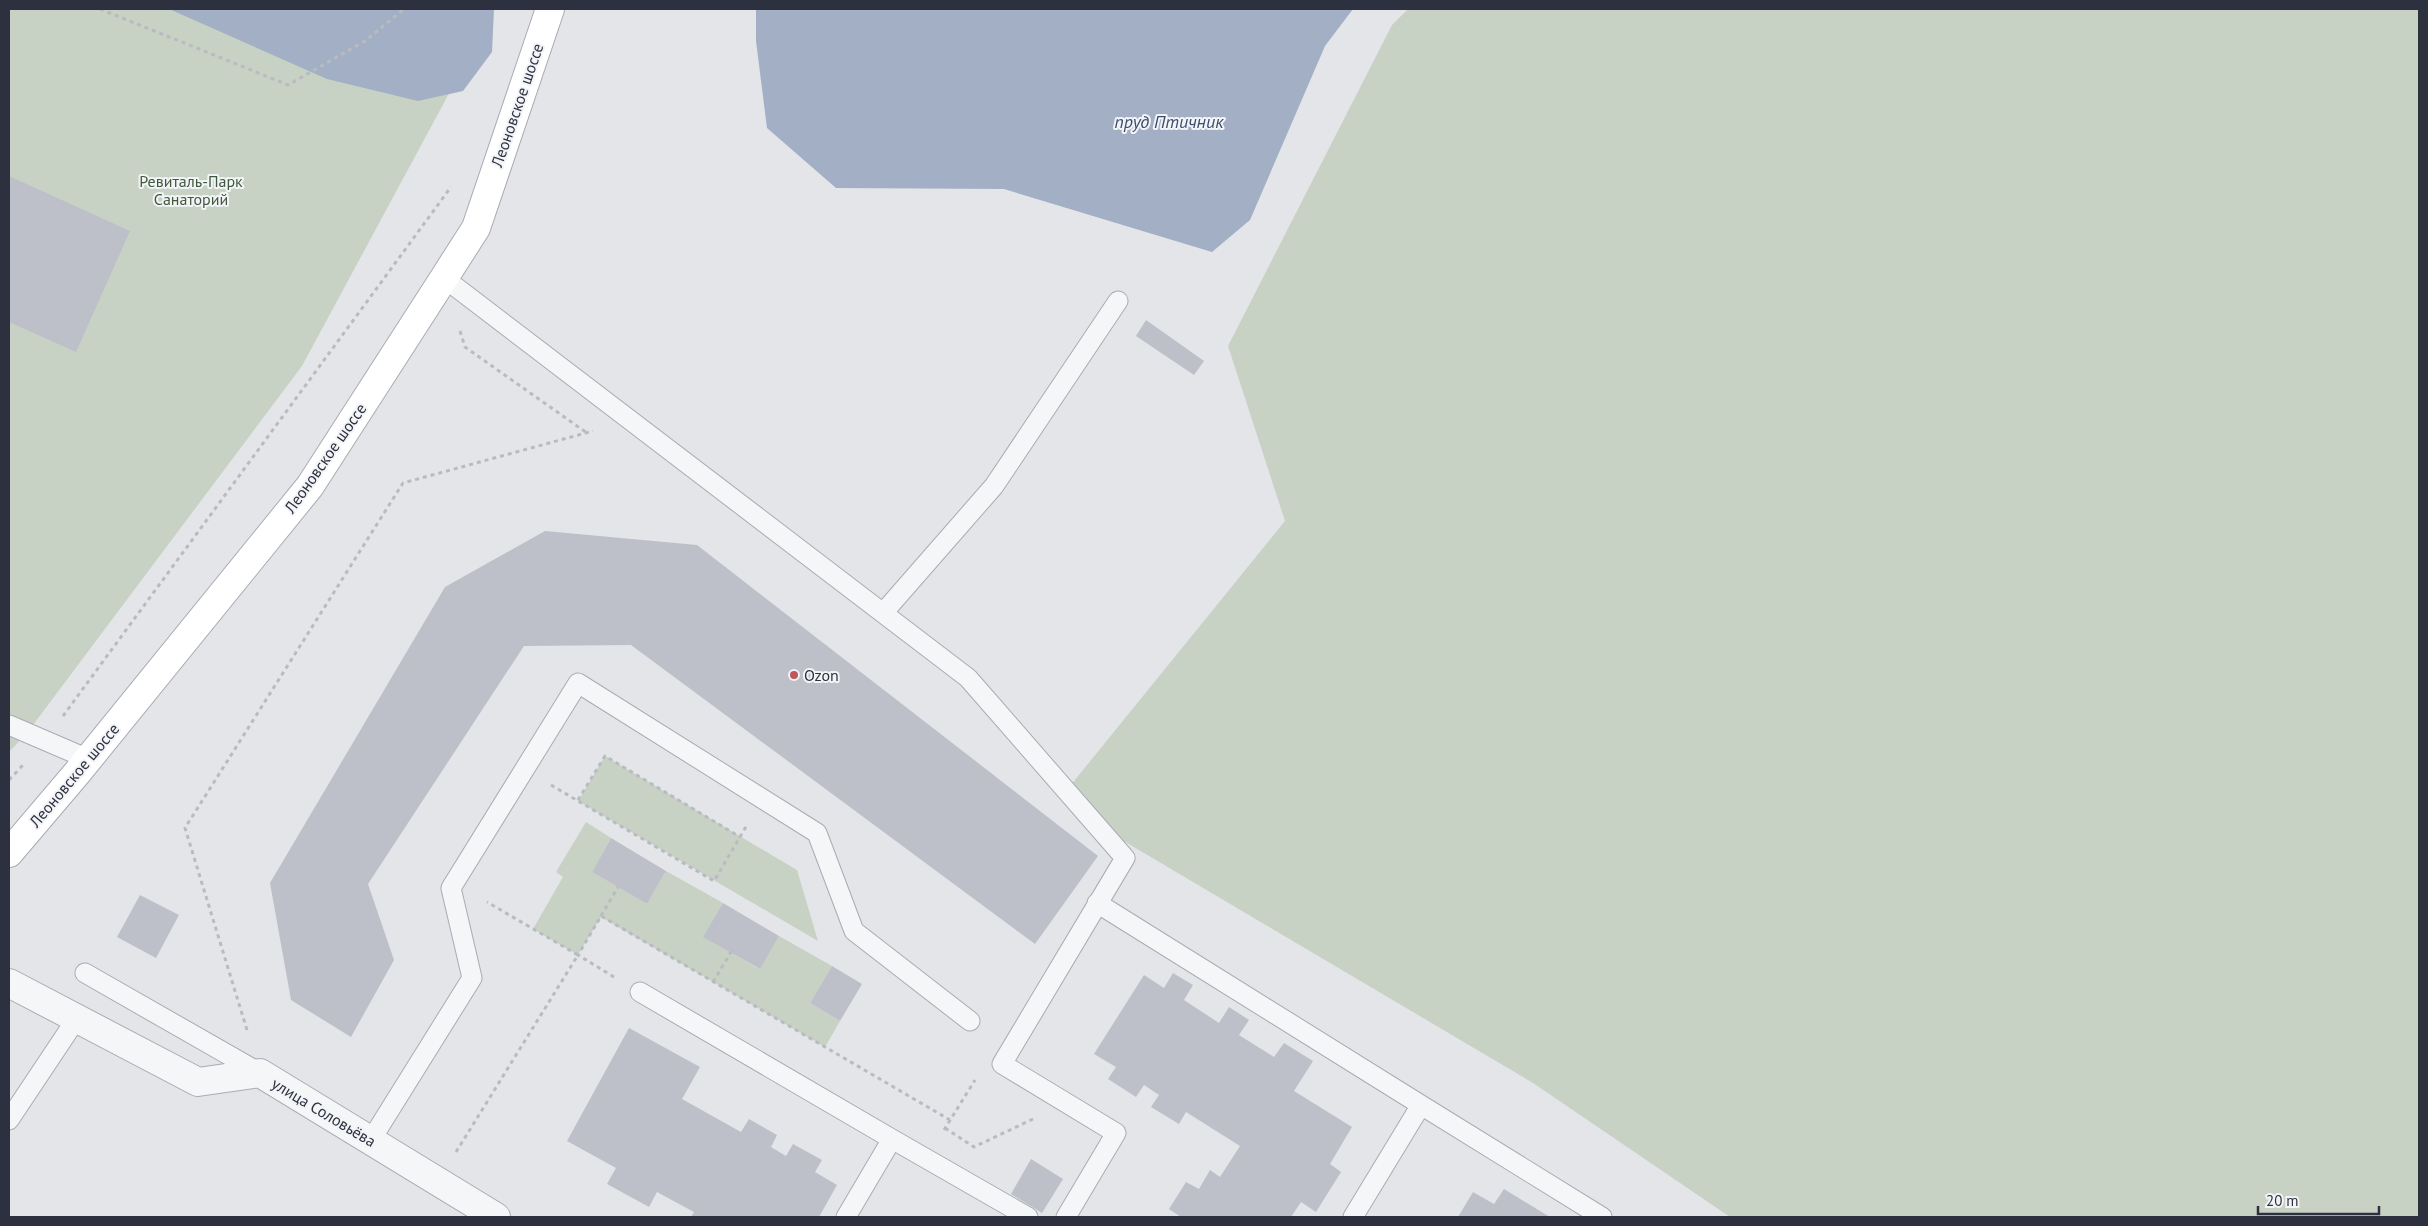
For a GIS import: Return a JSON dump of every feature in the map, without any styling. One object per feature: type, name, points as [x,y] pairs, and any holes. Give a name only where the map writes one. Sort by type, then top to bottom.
[{"type":"main road","name":"Леоновское шоссе","points":[[9,853],[310,486],[444,278],[476,228],[550,9]]},
{"type":"street","name":"улица Соловьёва","points":[[9,983],[198,1082],[260,1073],[496,1217]]},
{"type":"lane","points":[[444,278],[968,678],[1125,858],[1002,1064],[1116,1132],[1066,1217]]},
{"type":"lane","points":[[883,613],[994,486],[1118,301]]},
{"type":"lane","points":[[371,1140],[472,978],[451,888],[578,683],[817,833],[854,930],[970,1021]]},
{"type":"lane","points":[[9,725],[88,759]]},
{"type":"lane","points":[[1098,903],[1602,1217]]},
{"type":"lane","points":[[85,973],[260,1073]]},
{"type":"lane","points":[[640,992],[1028,1217]]},
{"type":"lane","points":[[9,1120],[77,1018]]},
{"type":"lane","points":[[1353,1217],[1421,1105]]},
{"type":"lane","points":[[846,1217],[892,1139]]},
{"type":"path","points":[[100,9],[288,85],[365,41],[404,9]]},
{"type":"path","points":[[9,780],[45,741],[454,182]]},
{"type":"path","points":[[260,1073],[185,828],[403,484],[630,421]]},
{"type":"path","points":[[578,800],[605,756],[740,837]]},
{"type":"path","points":[[524,769],[714,880],[763,799]]},
{"type":"path","points":[[454,883],[640,992]]},
{"type":"path","points":[[438,1181],[618,887]]},
{"type":"path","points":[[600,916],[950,1120]]},
{"type":"path","points":[[713,982],[731,952]]},
{"type":"path","points":[[927,1158],[990,1058],[1002,1064]]},
{"type":"path","points":[[945,1128],[974,1147],[1067,1103]]},
{"type":"green space","name":"Ревиталь-Парк Санаторий","points":[[9,9],[486,9],[480,36],[302,366],[27,733],[9,752]]},
{"type":"green space","points":[[1408,9],[2419,9],[2419,1217],[1730,1217],[1533,1083],[1095,824],[1066,791],[1285,521],[1228,346],[1392,25]]},
{"type":"green space","points":[[605,756],[797,870],[818,941],[578,801]]},
{"type":"green space","points":[[586,822],[611,838],[592,872],[647,904],[666,871],[723,903],[704,937],[759,969],[779,936],[832,966],[810,1003],[840,1021],[825,1047],[601,917],[578,955],[533,929],[563,877],[556,872]]},
{"type":"water","points":[[169,9],[494,9],[492,52],[463,91],[418,101],[327,79]]},
{"type":"water","name":"пруд Птичник","points":[[756,9],[1353,9],[1325,46],[1250,220],[1212,252],[1004,189],[836,188],[767,128],[756,41]]},
{"type":"building","points":[[9,176],[130,231],[76,352],[9,322]]},
{"type":"building","points":[[1146,320],[1204,361],[1194,375],[1136,336]]},
{"type":"building","points":[[545,531],[697,545],[1098,856],[1035,944],[631,645],[524,646],[368,884],[394,960],[351,1037],[291,1000],[270,883],[445,587]]},
{"type":"building","points":[[611,838],[666,871],[647,904],[592,872]]},
{"type":"building","points":[[140,895],[179,915],[156,958],[117,937]]},
{"type":"building","points":[[723,903],[779,936],[760,969],[703,937]]},
{"type":"building","points":[[832,966],[862,984],[840,1021],[810,1003]]},
{"type":"building","points":[[1173,973],[1193,985],[1184,1000],[1219,1023],[1229,1007],[1249,1020],[1239,1035],[1274,1057],[1284,1043],[1313,1061],[1294,1091],[1352,1127],[1330,1164],[1341,1172],[1316,1212],[1301,1202],[1291,1217],[1181,1217],[1169,1209],[1186,1182],[1199,1189],[1210,1170],[1220,1177],[1240,1146],[1186,1112],[1179,1124],[1151,1107],[1159,1095],[1144,1085],[1136,1097],[1108,1079],[1116,1067],[1094,1054],[1144,975],[1164,988]]},
{"type":"building","points":[[629,1028],[700,1067],[682,1099],[741,1132],[749,1119],[777,1135],[771,1147],[786,1156],[793,1144],[822,1160],[815,1172],[837,1185],[819,1217],[691,1217],[694,1212],[657,1192],[649,1207],[607,1184],[616,1168],[567,1141]]},
{"type":"building","points":[[1031,1159],[1063,1179],[1042,1213],[1011,1194]]},
{"type":"building","points":[[1504,1189],[1550,1217],[1458,1217],[1473,1192],[1494,1204]]},
{"type":"place","name":"Ozon","points":[[794,675]]}]
